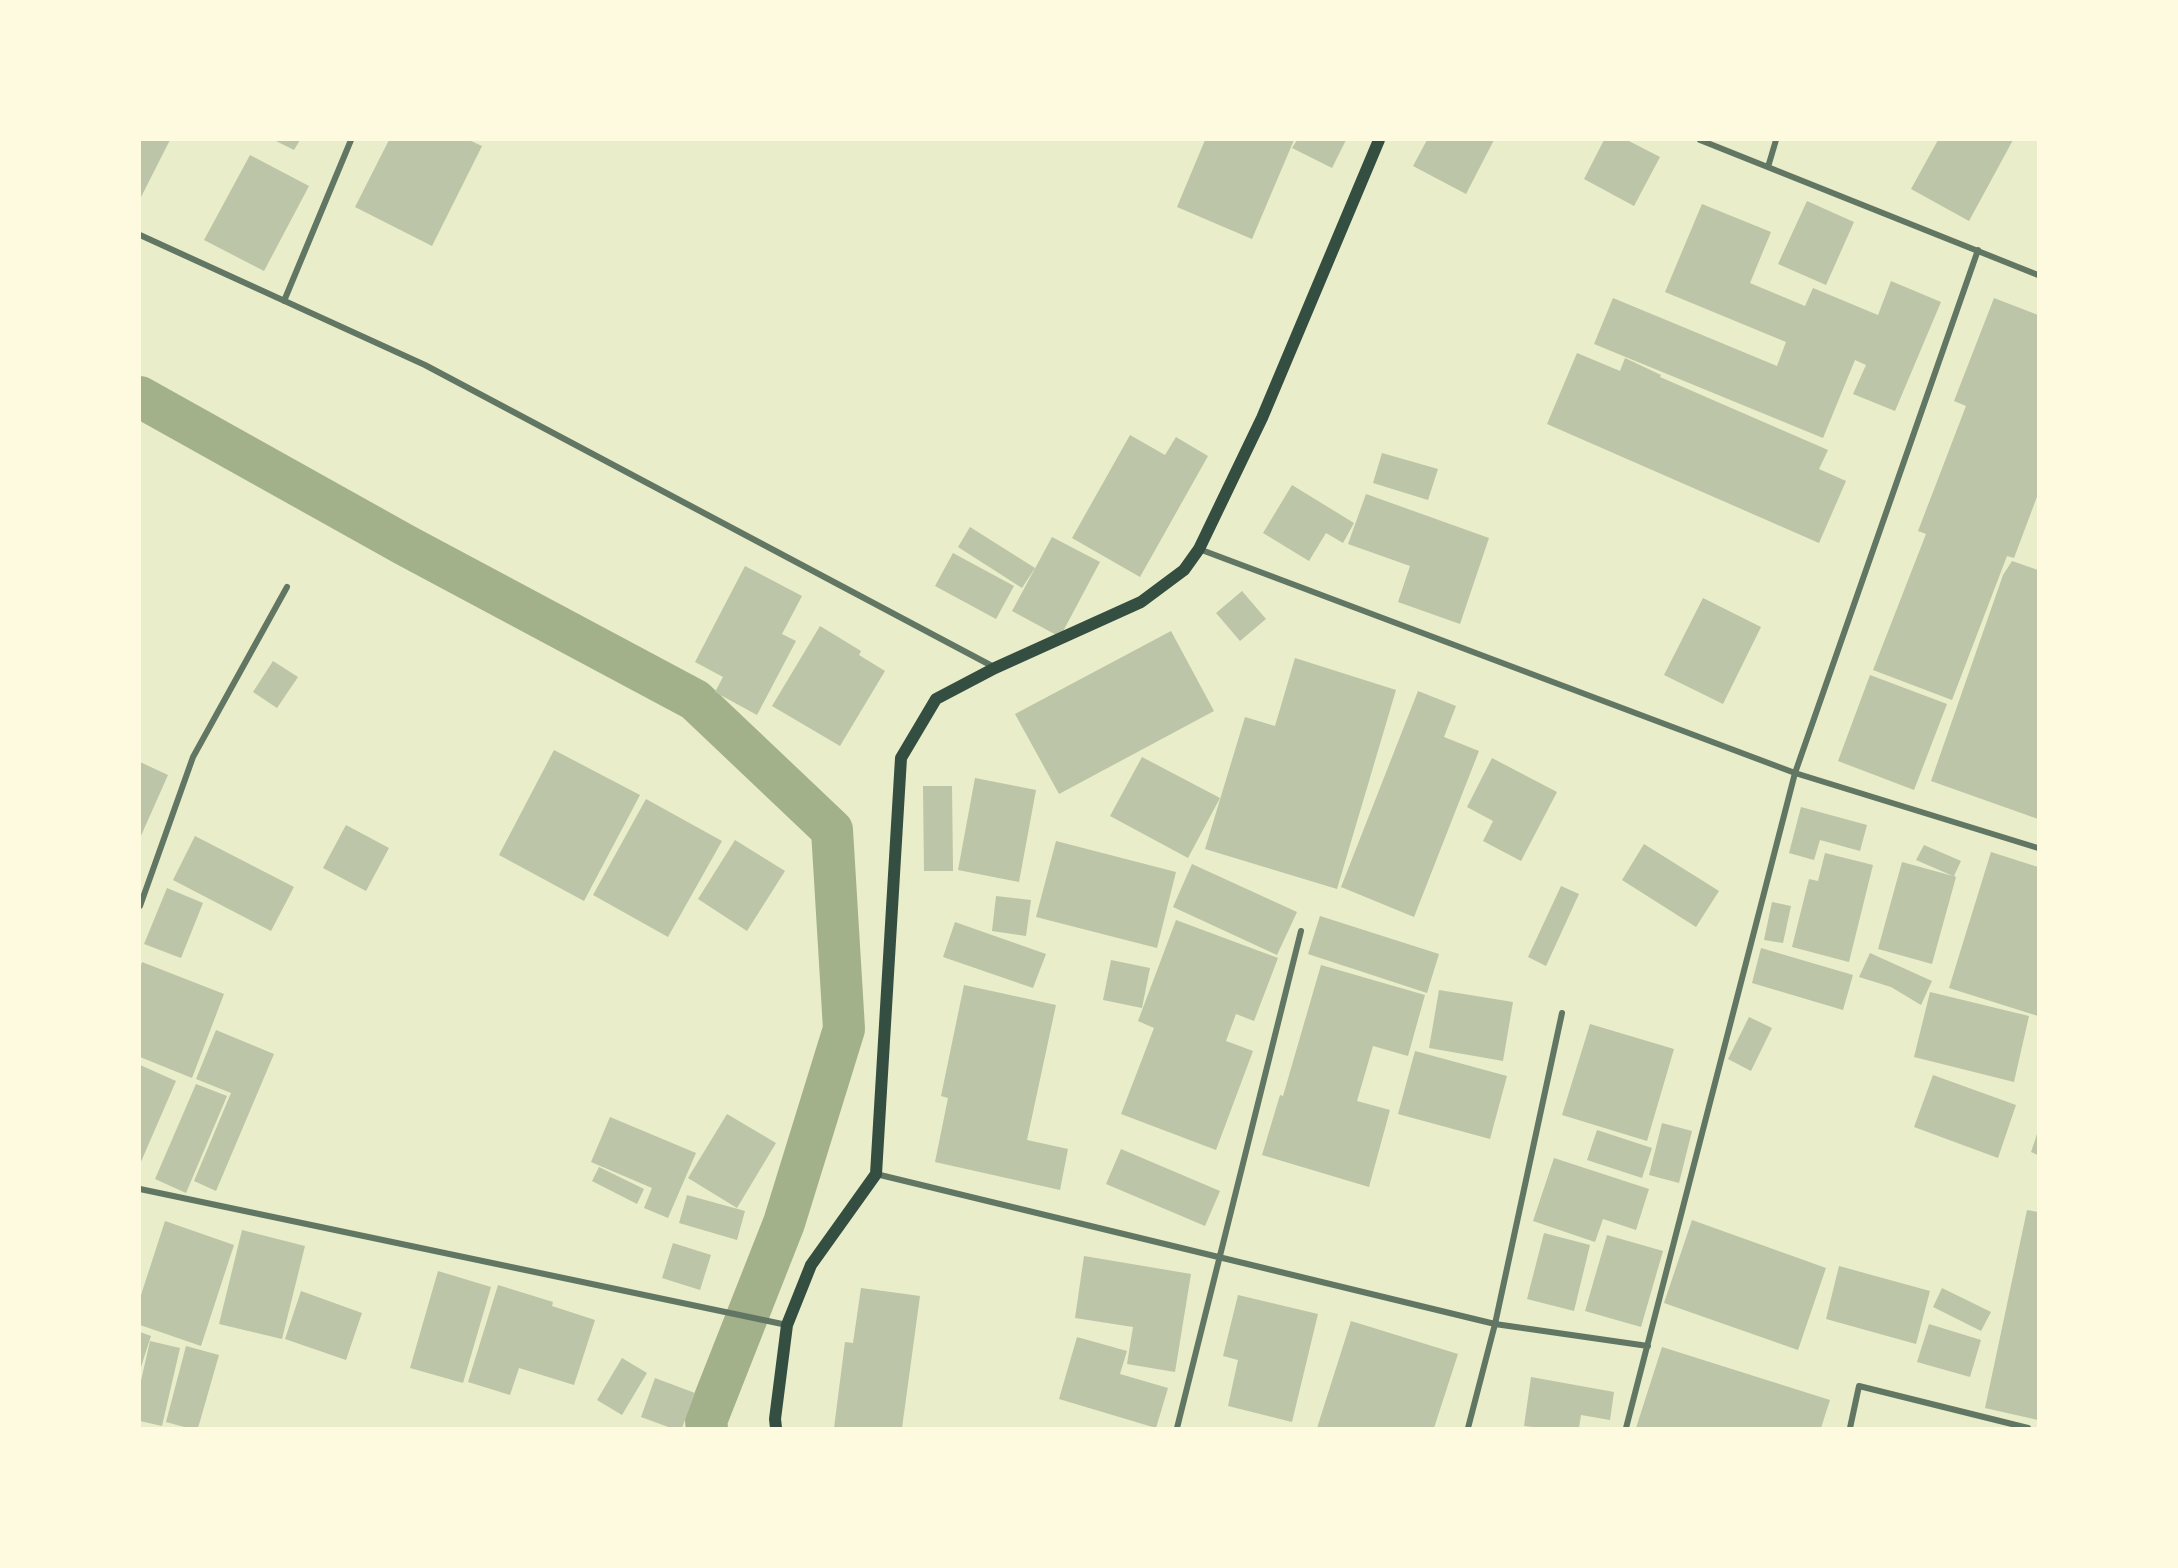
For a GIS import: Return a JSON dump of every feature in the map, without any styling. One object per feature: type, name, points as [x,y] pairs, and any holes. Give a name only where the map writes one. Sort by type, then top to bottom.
[{"type":"main road","points":[[776,1428],[785,1324],[811,1265],[876,1174],[901,758],[936,699],[995,668],[1141,602],[1184,570],[1199,549],[1262,418],[1379,140]]},
{"type":"street","points":[[284,301],[351,140]]},
{"type":"street","points":[[1700,140],[1978,249],[2038,275]]},
{"type":"street","points":[[1768,167],[1776,140]]},
{"type":"street","points":[[140,235],[426,365],[995,668]]},
{"type":"street","points":[[1626,1428],[1795,773],[1978,249]]},
{"type":"street","points":[[1199,549],[1795,773],[2038,848]]},
{"type":"street","points":[[140,906],[193,757],[287,587]]},
{"type":"street","points":[[1178,1428],[1301,931]]},
{"type":"street","points":[[1468,1428],[1495,1324],[1562,1013]]},
{"type":"street","points":[[876,1174],[1495,1324],[1648,1346]]},
{"type":"street","points":[[140,1189],[785,1324]]},
{"type":"street","points":[[1850,1428],[1859,1386],[2028,1428]]},
{"type":"building","points":[[140,140],[170,140],[140,199]]},
{"type":"building","points":[[274,140],[300,140],[294,150]]},
{"type":"building","points":[[389,140],[469,140],[482,146],[432,246],[355,207]]},
{"type":"building","points":[[1205,140],[1294,140],[1252,239],[1177,207]]},
{"type":"building","points":[[1297,140],[1346,140],[1332,168],[1292,148]]},
{"type":"building","points":[[1427,140],[1494,140],[1466,194],[1413,166]]},
{"type":"building","points":[[1604,140],[1627,140],[1660,157],[1634,206],[1584,179]]},
{"type":"building","points":[[1938,140],[2013,140],[1969,221],[1911,189]]},
{"type":"building","points":[[250,155],[309,186],[264,271],[204,240]]},
{"type":"building","points":[[1807,201],[1854,222],[1826,285],[1778,264]]},
{"type":"building","points":[[1702,204],[1771,232],[1750,283],[1805,306],[1813,288],[1878,315],[1891,281],[1941,302],[1895,411],[1853,394],[1866,365],[1855,360],[1823,438],[1594,344],[1613,298],[1777,366],[1786,342],[1665,292]]},
{"type":"building","points":[[1994,298],[2038,315],[2038,494],[2014,558],[2007,556],[1952,700],[1873,670],[1926,534],[1918,531],[1966,406],[1954,401]]},
{"type":"building","points":[[1577,353],[1620,371],[1625,358],[1661,375],[1660,377],[1828,450],[1819,469],[1846,481],[1819,543],[1547,424]]},
{"type":"building","points":[[1130,435],[1165,455],[1176,437],[1208,456],[1140,577],[1072,538]]},
{"type":"building","points":[[1382,453],[1438,469],[1428,500],[1373,483]]},
{"type":"building","points":[[1292,485],[1354,523],[1343,543],[1326,533],[1309,561],[1263,533]]},
{"type":"building","points":[[1366,494],[1489,538],[1460,624],[1398,602],[1410,566],[1348,544]]},
{"type":"building","points":[[970,527],[1035,568],[1022,588],[958,547]]},
{"type":"building","points":[[1052,537],[1100,562],[1060,637],[1012,611]]},
{"type":"building","points":[[953,553],[1014,586],[996,619],[935,586]]},
{"type":"building","points":[[2012,561],[2038,570],[2038,819],[1931,781],[2003,575]]},
{"type":"building","points":[[745,566],[802,596],[782,634],[796,641],[757,715],[715,692],[723,677],[695,662]]},
{"type":"building","points":[[1242,591],[1266,619],[1240,641],[1216,613]]},
{"type":"building","points":[[1703,598],[1761,627],[1723,704],[1664,675]]},
{"type":"building","points":[[820,626],[861,651],[859,655],[885,671],[840,746],[772,706]]},
{"type":"building","points":[[1171,631],[1214,711],[1059,794],[1015,714]]},
{"type":"building","points":[[1295,658],[1396,690],[1337,889],[1205,849],[1245,717],[1275,726]]},
{"type":"building","points":[[273,661],[298,677],[277,708],[253,692]]},
{"type":"building","points":[[1870,675],[1947,704],[1914,790],[1838,761]]},
{"type":"building","points":[[1418,691],[1456,706],[1444,737],[1479,751],[1414,917],[1341,887]]},
{"type":"building","points":[[554,750],[640,795],[584,901],[499,855]]},
{"type":"building","points":[[1142,757],[1220,798],[1188,858],[1110,816]]},
{"type":"building","points":[[1492,758],[1557,792],[1521,861],[1483,841],[1493,821],[1467,807]]},
{"type":"building","points":[[140,762],[168,775],[140,838]]},
{"type":"building","points":[[975,778],[1036,790],[1019,882],[958,870]]},
{"type":"building","points":[[923,786],[952,786],[953,871],[924,871]]},
{"type":"building","points":[[646,799],[722,841],[668,937],[593,895]]},
{"type":"building","points":[[1801,807],[1867,825],[1860,851],[1820,840],[1814,860],[1789,853]]},
{"type":"building","points":[[346,825],[389,848],[366,891],[323,868]]},
{"type":"building","points":[[195,836],[294,887],[271,931],[173,880]]},
{"type":"building","points":[[735,840],[785,871],[747,931],[698,899]]},
{"type":"building","points":[[1056,841],[1176,872],[1157,948],[1036,917]]},
{"type":"building","points":[[1644,844],[1719,891],[1696,927],[1622,880]]},
{"type":"building","points":[[1924,845],[1961,861],[1954,876],[1956,877],[1932,964],[1878,949],[1902,862],[1953,876],[1916,860]]},
{"type":"building","points":[[1991,852],[2038,867],[2038,1016],[1949,988]]},
{"type":"building","points":[[1825,853],[1873,865],[1849,962],[1792,947],[1809,879],[1818,881]]},
{"type":"building","points":[[1192,864],[1297,912],[1277,955],[1173,907]]},
{"type":"building","points":[[1561,886],[1579,894],[1546,966],[1528,957]]},
{"type":"building","points":[[167,888],[203,903],[181,958],[144,944]]},
{"type":"building","points":[[996,896],[1031,900],[1026,936],[992,931]]},
{"type":"building","points":[[1772,902],[1791,906],[1783,943],[1764,940]]},
{"type":"building","points":[[1320,916],[1439,954],[1427,993],[1308,954]]},
{"type":"building","points":[[1176,920],[1278,958],[1254,1021],[1236,1014],[1226,1041],[1253,1051],[1216,1150],[1121,1114],[1154,1028],[1138,1021]]},
{"type":"building","points":[[955,922],[1046,954],[1033,988],[943,957]]},
{"type":"building","points":[[1761,948],[1853,975],[1843,1010],[1752,983]]},
{"type":"building","points":[[1870,953],[1932,981],[1921,1005],[1891,987],[1859,977]]},
{"type":"building","points":[[1111,960],[1150,968],[1142,1008],[1103,1000]]},
{"type":"building","points":[[142,962],[224,994],[192,1078],[140,1057],[140,969]]},
{"type":"building","points":[[1321,965],[1425,995],[1408,1056],[1373,1046],[1357,1101],[1390,1110],[1369,1187],[1262,1155],[1280,1095],[1283,1096]]},
{"type":"building","points":[[964,985],[1056,1005],[1027,1140],[1068,1149],[1060,1190],[935,1162],[948,1098],[941,1096]]},
{"type":"building","points":[[1439,990],[1513,1002],[1503,1061],[1429,1048]]},
{"type":"building","points":[[1930,992],[2029,1016],[2014,1082],[1914,1057]]},
{"type":"building","points":[[1749,1017],[1772,1028],[1751,1071],[1728,1059]]},
{"type":"building","points":[[1590,1024],[1674,1049],[1647,1141],[1562,1115]]},
{"type":"building","points":[[216,1030],[274,1054],[216,1191],[194,1181],[231,1093],[196,1079]]},
{"type":"building","points":[[1415,1051],[1507,1076],[1490,1139],[1398,1114]]},
{"type":"building","points":[[140,1065],[176,1081],[140,1164]]},
{"type":"building","points":[[1933,1075],[2016,1105],[1998,1158],[1914,1127]]},
{"type":"building","points":[[196,1084],[227,1096],[186,1193],[155,1179]]},
{"type":"building","points":[[727,1114],[776,1143],[737,1208],[688,1178]]},
{"type":"building","points":[[610,1117],[696,1153],[668,1218],[644,1208],[652,1188],[591,1162]]},
{"type":"building","points":[[1662,1123],[1692,1131],[1679,1183],[1649,1175]]},
{"type":"building","points":[[1597,1130],[1652,1148],[1642,1178],[1587,1160]]},
{"type":"building","points":[[2038,1131],[2038,1155],[2031,1152]]},
{"type":"building","points":[[1121,1149],[1220,1191],[1205,1226],[1106,1184]]},
{"type":"building","points":[[1554,1158],[1649,1189],[1636,1230],[1603,1219],[1595,1242],[1533,1221]]},
{"type":"building","points":[[599,1167],[644,1189],[637,1204],[592,1181]]},
{"type":"building","points":[[687,1195],[745,1211],[737,1240],[679,1223]]},
{"type":"building","points":[[2027,1210],[2038,1212],[2038,1420],[1985,1408]]},
{"type":"building","points":[[1692,1220],[1826,1268],[1798,1350],[1664,1303]]},
{"type":"building","points":[[165,1221],[234,1245],[201,1346],[140,1325],[140,1298]]},
{"type":"building","points":[[242,1230],[305,1246],[282,1339],[219,1324]]},
{"type":"building","points":[[1544,1233],[1590,1245],[1574,1311],[1527,1299]]},
{"type":"building","points":[[1607,1235],[1663,1251],[1641,1327],[1585,1311]]},
{"type":"building","points":[[673,1243],[711,1255],[700,1290],[662,1278]]},
{"type":"building","points":[[1084,1256],[1191,1274],[1175,1372],[1127,1364],[1133,1327],[1075,1318]]},
{"type":"building","points":[[1839,1266],[1930,1291],[1916,1344],[1826,1319]]},
{"type":"building","points":[[438,1271],[491,1287],[463,1383],[410,1368]]},
{"type":"building","points":[[498,1285],[553,1302],[552,1306],[595,1320],[574,1385],[519,1368],[510,1395],[468,1382]]},
{"type":"building","points":[[861,1288],[920,1296],[902,1428],[834,1428],[845,1342],[853,1343]]},
{"type":"building","points":[[1942,1288],[1991,1312],[1981,1331],[1933,1307]]},
{"type":"building","points":[[301,1291],[362,1313],[346,1360],[285,1339]]},
{"type":"building","points":[[1238,1295],[1318,1314],[1292,1422],[1228,1406],[1238,1360],[1223,1356]]},
{"type":"building","points":[[1351,1321],[1458,1354],[1434,1428],[1317,1428]]},
{"type":"building","points":[[1929,1324],[1981,1340],[1970,1377],[1917,1362]]},
{"type":"building","points":[[140,1332],[151,1336],[140,1370]]},
{"type":"building","points":[[1077,1337],[1127,1351],[1120,1374],[1168,1388],[1156,1428],[1059,1399]]},
{"type":"building","points":[[150,1341],[180,1348],[162,1426],[140,1421],[140,1385]]},
{"type":"building","points":[[186,1346],[219,1355],[198,1428],[188,1428],[166,1422]]},
{"type":"building","points":[[1662,1347],[1830,1400],[1821,1428],[1636,1428]]},
{"type":"building","points":[[622,1358],[647,1373],[622,1415],[597,1400]]},
{"type":"building","points":[[1531,1377],[1614,1392],[1610,1420],[1581,1415],[1579,1428],[1524,1426]]},
{"type":"building","points":[[655,1378],[695,1393],[682,1428],[671,1428],[641,1417]]},
{"type":"waterway","points":[[140,397],[405,545],[695,700],[832,830],[844,1029],[784,1223],[706,1421],[707,1428]]}]
